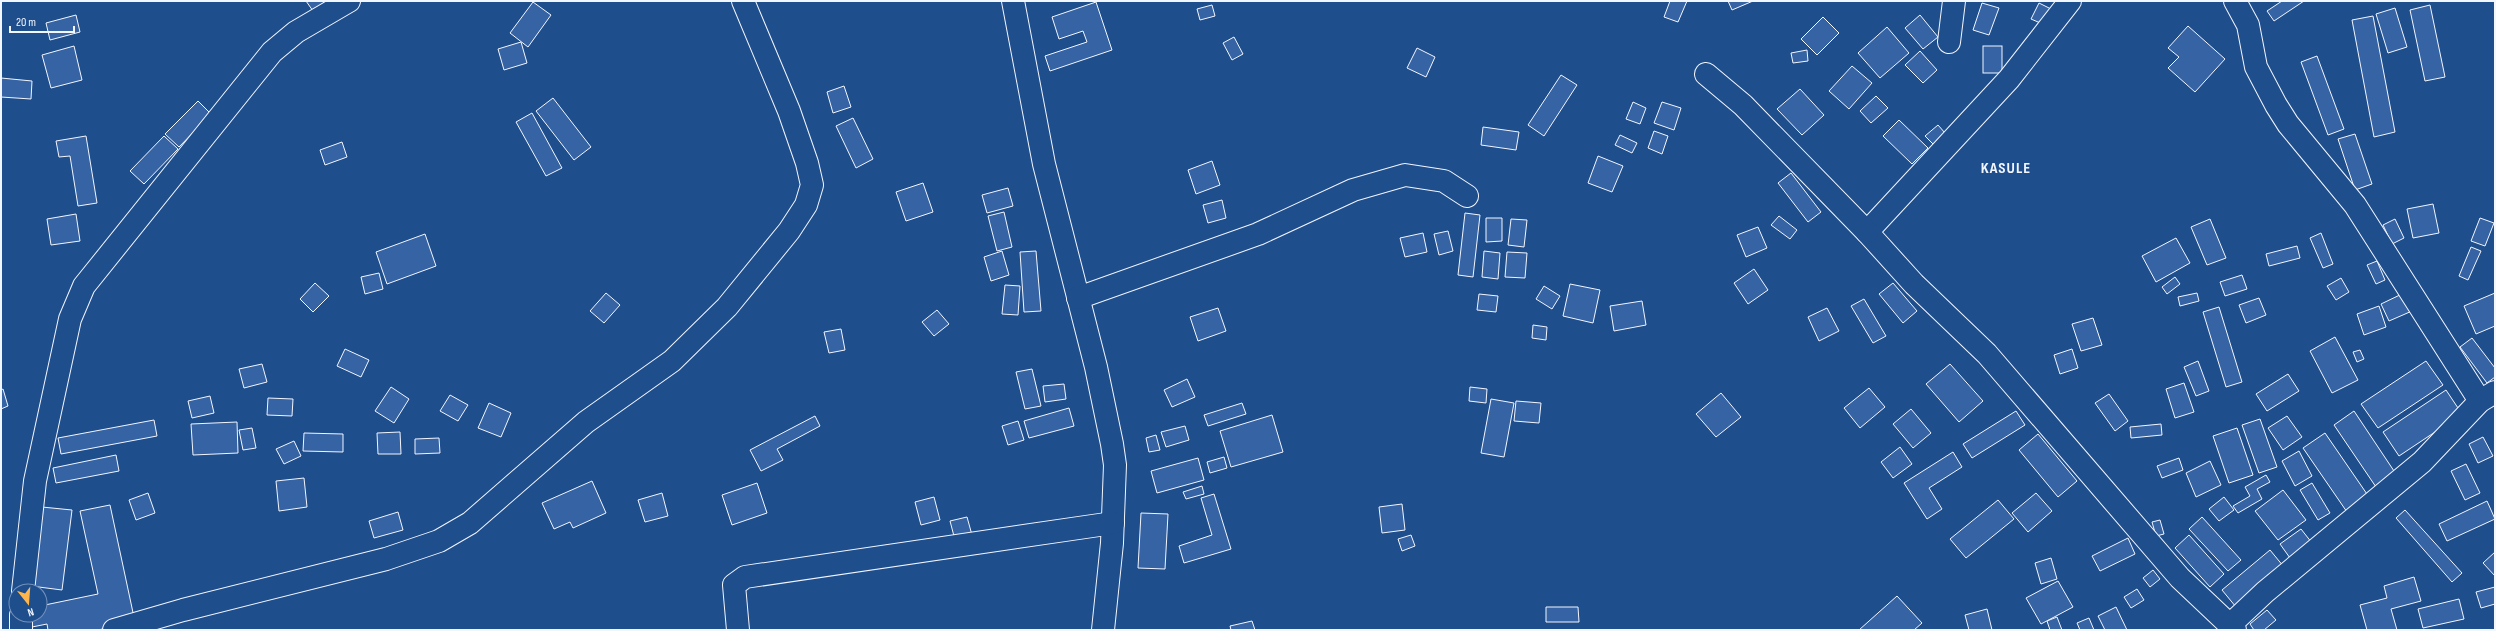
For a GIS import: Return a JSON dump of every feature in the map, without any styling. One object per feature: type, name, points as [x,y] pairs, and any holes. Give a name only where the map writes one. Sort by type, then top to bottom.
[{"type":"street","points":[[24,583],[34,481],[70,319],[84,286],[272,52],[302,28],[349,1]]},
{"type":"street","points":[[114,630],[183,610],[386,559],[439,541],[470,523],[586,422],[672,361],[727,307],[789,231],[806,205],[812,185],[807,163],[789,112],[743,1]]},
{"type":"street","points":[[1013,1],[1044,164],[1078,298],[1112,444],[1115,465],[1113,524],[1103,630]]},
{"type":"street","points":[[1949,42],[1954,1]]},
{"type":"street","points":[[1867,232],[2009,79],[2070,1]]},
{"type":"street","points":[[1706,74],[1743,105],[1867,232],[1914,284],[1987,354],[2180,578],[2211,609],[2233,627],[2265,592],[2422,462],[2488,396],[2354,205],[2288,124],[2256,67],[2248,25],[2235,1]]},
{"type":"street","points":[[1078,298],[1258,234],[1353,190],[1405,175],[1444,181],[1468,196]]},
{"type":"street","points":[[738,630],[734,585],[745,577],[1113,524]]},
{"type":"building","points":[[306,1],[326,1],[313,11]]},
{"type":"building","points":[[1670,1],[1687,1],[1678,22],[1664,17]]},
{"type":"building","points":[[1728,1],[1753,1],[1732,10]]},
{"type":"building","points":[[2282,1],[2304,1],[2274,21],[2267,11]]},
{"type":"building","points":[[533,2],[551,15],[528,47],[510,33]]},
{"type":"building","points":[[1096,2],[1112,50],[1050,71],[1045,56],[1087,42],[1083,31],[1059,39],[1052,17]]},
{"type":"building","points":[[1982,3],[1999,8],[1989,35],[1973,30]]},
{"type":"building","points":[[2039,3],[2053,10],[2045,25],[2031,19]]},
{"type":"building","points":[[1212,5],[1215,16],[1200,20],[1197,9]]},
{"type":"building","points":[[2430,5],[2445,77],[2425,81],[2410,10]]},
{"type":"building","points":[[2395,8],[2407,47],[2388,53],[2376,14]]},
{"type":"building","points":[[76,15],[80,32],[50,40],[46,23]]},
{"type":"building","points":[[1920,15],[1938,37],[1923,49],[1905,28]]},
{"type":"building","points":[[2373,16],[2395,132],[2374,137],[2352,20]]},
{"type":"building","points":[[1823,17],[1839,33],[1817,55],[1801,39]]},
{"type":"building","points":[[2188,26],[2225,59],[2195,92],[2168,68],[2179,57],[2168,48]]},
{"type":"building","points":[[1887,27],[1909,53],[1880,78],[1858,53]]},
{"type":"building","points":[[1234,37],[1243,54],[1232,60],[1223,43]]},
{"type":"building","points":[[521,42],[527,63],[504,70],[498,49]]},
{"type":"building","points":[[74,46],[82,80],[51,88],[42,55]]},
{"type":"building","points":[[1983,46],[2002,46],[2002,73],[1983,73]]},
{"type":"building","points":[[1417,48],[1435,57],[1426,77],[1407,68]]},
{"type":"building","points":[[1807,50],[1808,61],[1793,63],[1791,53]]},
{"type":"building","points":[[1920,51],[1937,70],[1923,83],[1905,65]]},
{"type":"building","points":[[2317,56],[2344,129],[2328,135],[2301,62]]},
{"type":"building","points":[[1852,66],[1872,83],[1849,109],[1829,91]]},
{"type":"building","points":[[1561,75],[1577,85],[1544,136],[1528,125]]},
{"type":"building","points":[[1,78],[32,81],[31,99],[1,97]]},
{"type":"building","points":[[844,86],[851,107],[833,113],[827,92]]},
{"type":"building","points":[[1800,89],[1824,115],[1802,135],[1777,109]]},
{"type":"building","points":[[1876,96],[1888,108],[1871,123],[1860,111]]},
{"type":"building","points":[[553,98],[591,147],[574,160],[536,111]]},
{"type":"building","points":[[198,101],[211,114],[179,147],[165,134]]},
{"type":"building","points":[[1633,102],[1646,108],[1640,124],[1626,119]]},
{"type":"building","points":[[1662,102],[1681,108],[1674,130],[1654,123]]},
{"type":"building","points":[[532,113],[562,168],[546,176],[516,122]]},
{"type":"building","points":[[853,118],[873,159],[856,168],[836,126]]},
{"type":"building","points":[[1899,120],[1928,148],[1912,164],[1883,136]]},
{"type":"building","points":[[1938,125],[1945,133],[1933,144],[1925,136]]},
{"type":"building","points":[[1483,127],[1519,132],[1516,150],[1481,145]]},
{"type":"building","points":[[1654,131],[1668,136],[1662,154],[1648,148]]},
{"type":"building","points":[[2355,134],[2372,184],[2355,190],[2338,139]]},
{"type":"building","points":[[1620,135],[1637,143],[1632,153],[1615,145]]},
{"type":"building","points":[[86,136],[97,203],[78,206],[70,156],[59,157],[56,141]]},
{"type":"building","points":[[164,136],[178,149],[144,184],[130,171]]},
{"type":"building","points":[[342,142],[347,157],[325,165],[320,150]]},
{"type":"building","points":[[1598,156],[1623,166],[1612,192],[1588,183]]},
{"type":"building","points":[[1212,161],[1220,185],[1196,194],[1188,170]]},
{"type":"building","points":[[1791,173],[1821,212],[1808,222],[1778,183]]},
{"type":"building","points":[[923,183],[933,212],[906,221],[896,192]]},
{"type":"building","points":[[1008,188],[1013,206],[987,213],[982,195]]},
{"type":"building","points":[[1222,200],[1226,218],[1208,223],[1203,205]]},
{"type":"building","points":[[2433,204],[2439,233],[2413,238],[2407,209]]},
{"type":"building","points":[[1004,212],[1012,247],[997,251],[988,216]]},
{"type":"building","points":[[1465,213],[1480,215],[1473,277],[1458,275]]},
{"type":"building","points":[[76,214],[80,241],[51,245],[47,219]]},
{"type":"building","points":[[1779,216],[1797,230],[1790,239],[1771,225]]},
{"type":"building","points":[[1486,218],[1502,218],[1502,241],[1486,242]]},
{"type":"building","points":[[2480,218],[2494,223],[2485,246],[2471,241]]},
{"type":"building","points":[[1511,219],[1527,220],[1524,247],[1508,245]]},
{"type":"building","points":[[2210,219],[2226,258],[2207,265],[2191,227]]},
{"type":"building","points":[[2395,219],[2404,238],[2392,244],[2383,225]]},
{"type":"building","points":[[1758,227],[1767,248],[1746,257],[1737,235]]},
{"type":"building","points":[[1448,231],[1453,251],[1439,255],[1434,234]]},
{"type":"building","points":[[1423,233],[1427,252],[1405,257],[1400,238]]},
{"type":"building","points":[[2321,233],[2333,264],[2323,268],[2310,238]]},
{"type":"building","points":[[425,234],[436,266],[387,284],[376,252]]},
{"type":"building","points":[[2176,238],[2190,263],[2156,282],[2142,256]]},
{"type":"building","points":[[2297,246],[2300,258],[2269,266],[2266,254]]},
{"type":"building","points":[[2471,247],[2481,251],[2468,280],[2459,276]]},
{"type":"building","points":[[1002,251],[1009,275],[991,281],[984,257]]},
{"type":"building","points":[[1036,251],[1041,311],[1024,312],[1020,252]]},
{"type":"building","points":[[1484,251],[1500,253],[1498,279],[1482,277]]},
{"type":"building","points":[[1507,252],[1527,253],[1525,278],[1505,277]]},
{"type":"building","points":[[2377,261],[2385,280],[2376,284],[2367,265]]},
{"type":"building","points":[[1754,269],[1768,290],[1748,304],[1734,283]]},
{"type":"building","points":[[379,273],[383,289],[365,294],[361,277]]},
{"type":"building","points":[[2242,275],[2247,289],[2225,296],[2220,282]]},
{"type":"building","points":[[2175,277],[2180,284],[2167,294],[2162,287]]},
{"type":"building","points":[[2341,278],[2349,292],[2336,300],[2327,286]]},
{"type":"building","points":[[315,283],[329,296],[313,312],[300,299]]},
{"type":"building","points":[[1893,283],[1917,311],[1903,323],[1879,294]]},
{"type":"building","points":[[1570,284],[1600,290],[1593,323],[1563,316]]},
{"type":"building","points":[[1005,285],[1020,286],[1018,315],[1002,314]]},
{"type":"building","points":[[1544,286],[1560,296],[1552,309],[1536,299]]},
{"type":"building","points":[[606,293],[620,305],[604,323],[590,311]]},
{"type":"building","points":[[2197,293],[2199,301],[2180,306],[2178,297]]},
{"type":"building","points":[[2404,293],[2412,311],[2389,321],[2381,304]]},
{"type":"building","points":[[2495,293],[2495,326],[2476,334],[2464,306]]},
{"type":"building","points":[[1479,294],[1498,296],[1496,312],[1477,310]]},
{"type":"building","points":[[2259,298],[2266,315],[2246,323],[2239,305]]},
{"type":"building","points":[[1864,299],[1886,336],[1873,343],[1851,306]]},
{"type":"building","points":[[1642,301],[1646,325],[1614,331],[1610,306]]},
{"type":"building","points":[[2379,306],[2386,327],[2364,335],[2357,314]]},
{"type":"building","points":[[2219,307],[2242,382],[2226,387],[2203,312]]},
{"type":"building","points":[[1218,308],[1226,331],[1198,341],[1190,317]]},
{"type":"building","points":[[1827,308],[1839,331],[1819,341],[1808,317]]},
{"type":"building","points":[[937,310],[949,324],[934,336],[922,322]]},
{"type":"building","points":[[2093,318],[2102,345],[2081,351],[2072,324]]},
{"type":"building","points":[[1533,325],[1547,327],[1546,340],[1532,338]]},
{"type":"building","points":[[841,329],[845,350],[829,353],[824,332]]},
{"type":"building","points":[[2335,337],[2358,380],[2332,393],[2310,351]]},
{"type":"building","points":[[2472,338],[2495,368],[2495,377],[2487,383],[2460,347]]},
{"type":"building","points":[[345,349],[369,360],[361,377],[337,366]]},
{"type":"building","points":[[2072,349],[2078,368],[2060,374],[2054,355]]},
{"type":"building","points":[[2360,350],[2364,359],[2357,362],[2353,352]]},
{"type":"building","points":[[2198,361],[2209,391],[2196,396],[2184,367]]},
{"type":"building","points":[[2426,361],[2443,385],[2378,428],[2361,404]]},
{"type":"building","points":[[262,364],[267,382],[244,388],[239,369]]},
{"type":"building","points":[[1950,364],[1983,401],[1959,422],[1926,384]]},
{"type":"building","points":[[1032,369],[1041,406],[1025,409],[1016,372]]},
{"type":"building","points":[[2288,374],[2299,391],[2267,411],[2256,394]]},
{"type":"building","points":[[1187,379],[1195,397],[1172,407],[1164,390]]},
{"type":"building","points":[[2184,383],[2194,412],[2175,418],[2166,389]]},
{"type":"building","points":[[1064,384],[1066,399],[1045,402],[1043,386]]},
{"type":"building","points":[[391,387],[409,399],[394,423],[375,411]]},
{"type":"building","points":[[1470,387],[1487,389],[1486,403],[1469,401]]},
{"type":"building","points":[[1869,388],[1885,407],[1860,428],[1844,408]]},
{"type":"building","points":[[3,389],[8,406],[1,409],[1,390]]},
{"type":"building","points":[[2446,390],[2462,414],[2399,456],[2383,432]]},
{"type":"building","points":[[1721,393],[1741,417],[1716,437],[1696,414]]},
{"type":"building","points":[[2109,394],[2128,421],[2115,431],[2095,403]]},
{"type":"building","points":[[450,395],[468,405],[458,421],[440,411]]},
{"type":"building","points":[[210,396],[214,413],[192,418],[188,401]]},
{"type":"building","points":[[268,398],[293,399],[292,416],[267,415]]},
{"type":"building","points":[[1491,399],[1514,403],[1504,457],[1481,453]]},
{"type":"building","points":[[1516,401],[1541,403],[1539,423],[1514,421]]},
{"type":"building","points":[[489,403],[511,413],[501,437],[478,428]]},
{"type":"building","points":[[1242,403],[1246,414],[1208,426],[1204,415]]},
{"type":"building","points":[[1069,408],[1074,426],[1029,438],[1024,421]]},
{"type":"building","points":[[1911,409],[1931,433],[1913,448],[1893,424]]},
{"type":"building","points":[[2016,411],[2025,425],[1972,458],[1963,444]]},
{"type":"building","points":[[2354,411],[2396,474],[2376,487],[2334,425]]},
{"type":"building","points":[[1272,415],[1283,452],[1231,467],[1220,431]]},
{"type":"building","points":[[815,416],[820,426],[777,449],[783,460],[761,471],[750,450]]},
{"type":"building","points":[[2287,416],[2302,437],[2283,450],[2268,428]]},
{"type":"building","points":[[2260,419],[2277,467],[2259,473],[2242,425]]},
{"type":"building","points":[[154,420],[157,436],[61,454],[58,438]]},
{"type":"building","points":[[1018,421],[1024,440],[1008,445],[1002,426]]},
{"type":"building","points":[[237,422],[238,453],[193,455],[191,424]]},
{"type":"building","points":[[2161,424],[2162,435],[2131,438],[2130,427]]},
{"type":"building","points":[[1185,426],[1189,440],[1166,447],[1161,432]]},
{"type":"building","points":[[252,428],[256,448],[243,450],[239,430]]},
{"type":"building","points":[[2237,428],[2253,475],[2229,483],[2213,436]]},
{"type":"building","points":[[400,432],[401,454],[378,454],[377,433]]},
{"type":"building","points":[[304,433],[343,434],[343,452],[303,451]]},
{"type":"building","points":[[2325,433],[2369,497],[2347,512],[2303,448]]},
{"type":"building","points":[[2038,434],[2077,481],[2058,497],[2019,450]]},
{"type":"building","points":[[1156,435],[1160,450],[1149,452],[1146,438]]},
{"type":"building","points":[[2483,437],[2493,456],[2478,463],[2469,444]]},
{"type":"building","points":[[439,438],[440,453],[415,454],[415,439]]},
{"type":"building","points":[[294,441],[301,456],[284,464],[276,449]]},
{"type":"building","points":[[1900,447],[1912,464],[1893,478],[1881,462]]},
{"type":"building","points":[[2299,451],[2312,476],[2295,486],[2282,461]]},
{"type":"building","points":[[1953,452],[1962,467],[1929,488],[1942,509],[1927,519],[1904,483]]},
{"type":"building","points":[[116,455],[119,471],[56,483],[53,468]]},
{"type":"building","points":[[1224,457],[1227,468],[1210,473],[1207,462]]},
{"type":"building","points":[[1198,458],[1204,480],[1157,493],[1151,471]]},
{"type":"building","points":[[2179,458],[2183,470],[2162,478],[2157,466]]},
{"type":"building","points":[[2210,461],[2221,485],[2196,497],[2186,473]]},
{"type":"building","points":[[2466,464],[2480,493],[2465,500],[2451,471]]},
{"type":"building","points":[[2266,475],[2270,482],[2257,489],[2262,499],[2238,513],[2233,506],[2250,496],[2245,487]]},
{"type":"building","points":[[304,478],[307,507],[279,511],[276,481]]},
{"type":"building","points":[[592,481],[606,513],[573,528],[570,522],[554,529],[542,503]]},
{"type":"building","points":[[757,483],[767,513],[732,525],[722,495]]},
{"type":"building","points":[[2312,483],[2330,513],[2318,520],[2300,490]]},
{"type":"building","points":[[1202,486],[1204,494],[1186,499],[1183,492]]},
{"type":"building","points":[[2283,490],[2306,520],[2278,540],[2255,511]]},
{"type":"building","points":[[148,493],[155,513],[136,520],[129,500]]},
{"type":"building","points":[[662,493],[668,516],[645,522],[638,500]]},
{"type":"building","points":[[2036,493],[2052,511],[2028,532],[2012,513]]},
{"type":"building","points":[[1214,494],[1231,549],[1184,563],[1179,546],[1212,535],[1201,498]]},
{"type":"building","points":[[934,497],[940,520],[921,525],[915,502]]},
{"type":"building","points":[[2224,497],[2234,510],[2219,521],[2209,509]]},
{"type":"building","points":[[1998,500],[2014,519],[1966,558],[1950,539]]},
{"type":"building","points":[[2487,501],[2495,519],[2447,541],[2439,524]]},
{"type":"building","points":[[1402,504],[1405,530],[1382,533],[1379,507]]},
{"type":"building","points":[[110,505],[135,622],[98,630],[48,630],[47,624],[32,627],[31,623],[48,623],[48,604],[98,594],[80,511]]},
{"type":"building","points":[[42,507],[72,510],[62,590],[48,588],[48,583],[31,583]]},
{"type":"building","points":[[2405,510],[2462,573],[2452,582],[2396,518]]},
{"type":"building","points":[[398,512],[403,530],[374,538],[369,521]]},
{"type":"building","points":[[1141,513],[1168,514],[1165,569],[1138,568]]},
{"type":"building","points":[[967,517],[972,535],[955,540],[950,521]]},
{"type":"building","points":[[2202,517],[2241,560],[2228,571],[2189,529]]},
{"type":"building","points":[[2160,520],[2164,534],[2156,536],[2152,522]]},
{"type":"building","points":[[2301,529],[2312,543],[2290,558],[2280,544]]},
{"type":"building","points":[[1411,535],[1415,546],[1402,551],[1398,539]]},
{"type":"building","points":[[2189,535],[2224,574],[2210,587],[2175,548]]},
{"type":"building","points":[[2128,538],[2135,554],[2100,571],[2092,556]]},
{"type":"building","points":[[2270,550],[2284,567],[2236,607],[2222,590]]},
{"type":"building","points":[[2495,552],[2495,576],[2483,563]]},
{"type":"building","points":[[2051,558],[2057,579],[2041,584],[2035,563]]},
{"type":"building","points":[[2153,570],[2160,579],[2150,587],[2143,578]]},
{"type":"building","points":[[2414,577],[2421,601],[2391,609],[2397,630],[2367,630],[2360,605],[2387,598],[2384,586]]},
{"type":"building","points":[[2058,581],[2073,607],[2041,624],[2026,598]]},
{"type":"building","points":[[2495,587],[2495,604],[2481,608],[2476,592]]},
{"type":"building","points":[[2137,589],[2144,600],[2131,608],[2124,597]]},
{"type":"building","points":[[1897,596],[1922,623],[1914,630],[1859,630]]},
{"type":"building","points":[[2459,599],[2464,619],[2423,628],[2418,609]]},
{"type":"building","points":[[1546,607],[1578,607],[1579,622],[1546,622]]},
{"type":"building","points":[[2116,607],[2127,630],[2105,630],[2098,616]]},
{"type":"building","points":[[1987,609],[1992,630],[1969,630],[1965,615]]},
{"type":"building","points":[[2267,610],[2276,620],[2264,630],[2254,630],[2250,624]]},
{"type":"building","points":[[2057,617],[2062,630],[2050,630],[2047,621]]},
{"type":"building","points":[[2089,618],[2094,630],[2080,630],[2077,623]]},
{"type":"building","points":[[1252,621],[1255,630],[1231,630],[1230,626]]},
{"type":"district","name":"KASULE","points":[[2006,168]]}]
